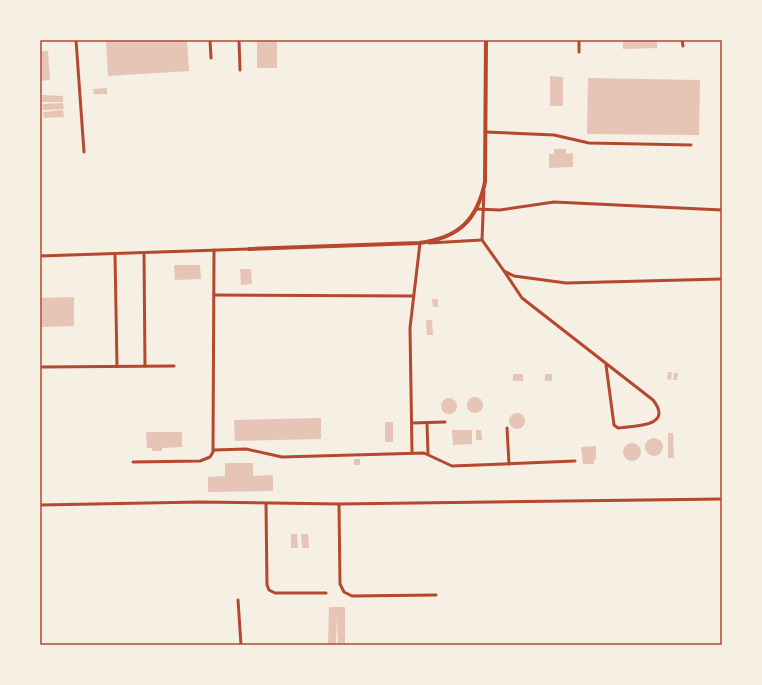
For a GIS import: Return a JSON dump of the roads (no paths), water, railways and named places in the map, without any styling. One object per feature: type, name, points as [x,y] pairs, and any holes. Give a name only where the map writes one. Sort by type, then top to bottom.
[{"type":"street","points":[[249,249],[419,243],[444,239],[464,225],[476,209],[484,182],[486,132],[486,40]]},
{"type":"lane","points":[[76,40],[84,152]]},
{"type":"lane","points":[[210,40],[211,58]]},
{"type":"lane","points":[[239,40],[240,70]]},
{"type":"lane","points":[[579,40],[579,52]]},
{"type":"lane","points":[[682,40],[682,46]]},
{"type":"lane","points":[[486,132],[554,135],[589,143],[690,146]]},
{"type":"lane","points":[[484,182],[482,240],[522,298],[606,365],[653,400],[659,410],[656,420],[649,424],[616,427],[613,421],[606,365]]},
{"type":"lane","points":[[476,209],[500,210],[554,202],[722,210]]},
{"type":"lane","points":[[412,452],[410,328],[419,243],[482,240]]},
{"type":"lane","points":[[40,256],[249,249]]},
{"type":"lane","points":[[133,462],[200,461],[210,457],[214,450],[214,250]]},
{"type":"lane","points":[[144,253],[145,366]]},
{"type":"lane","points":[[115,254],[116,366]]},
{"type":"lane","points":[[504,270],[522,278],[566,283],[722,279]]},
{"type":"lane","points":[[214,295],[413,296]]},
{"type":"lane","points":[[40,367],[174,366]]},
{"type":"lane","points":[[412,423],[446,422]]},
{"type":"lane","points":[[427,423],[428,454]]},
{"type":"lane","points":[[507,428],[509,464]]},
{"type":"lane","points":[[214,450],[246,449],[282,457],[412,452],[428,454],[440,462],[452,466],[575,461]]},
{"type":"lane","points":[[40,505],[200,502],[338,504],[722,499]]},
{"type":"lane","points":[[266,504],[267,586],[269,590],[275,593],[326,593]]},
{"type":"lane","points":[[338,504],[340,584],[344,592],[352,596],[436,595]]},
{"type":"lane","points":[[238,600],[241,645]]}]
